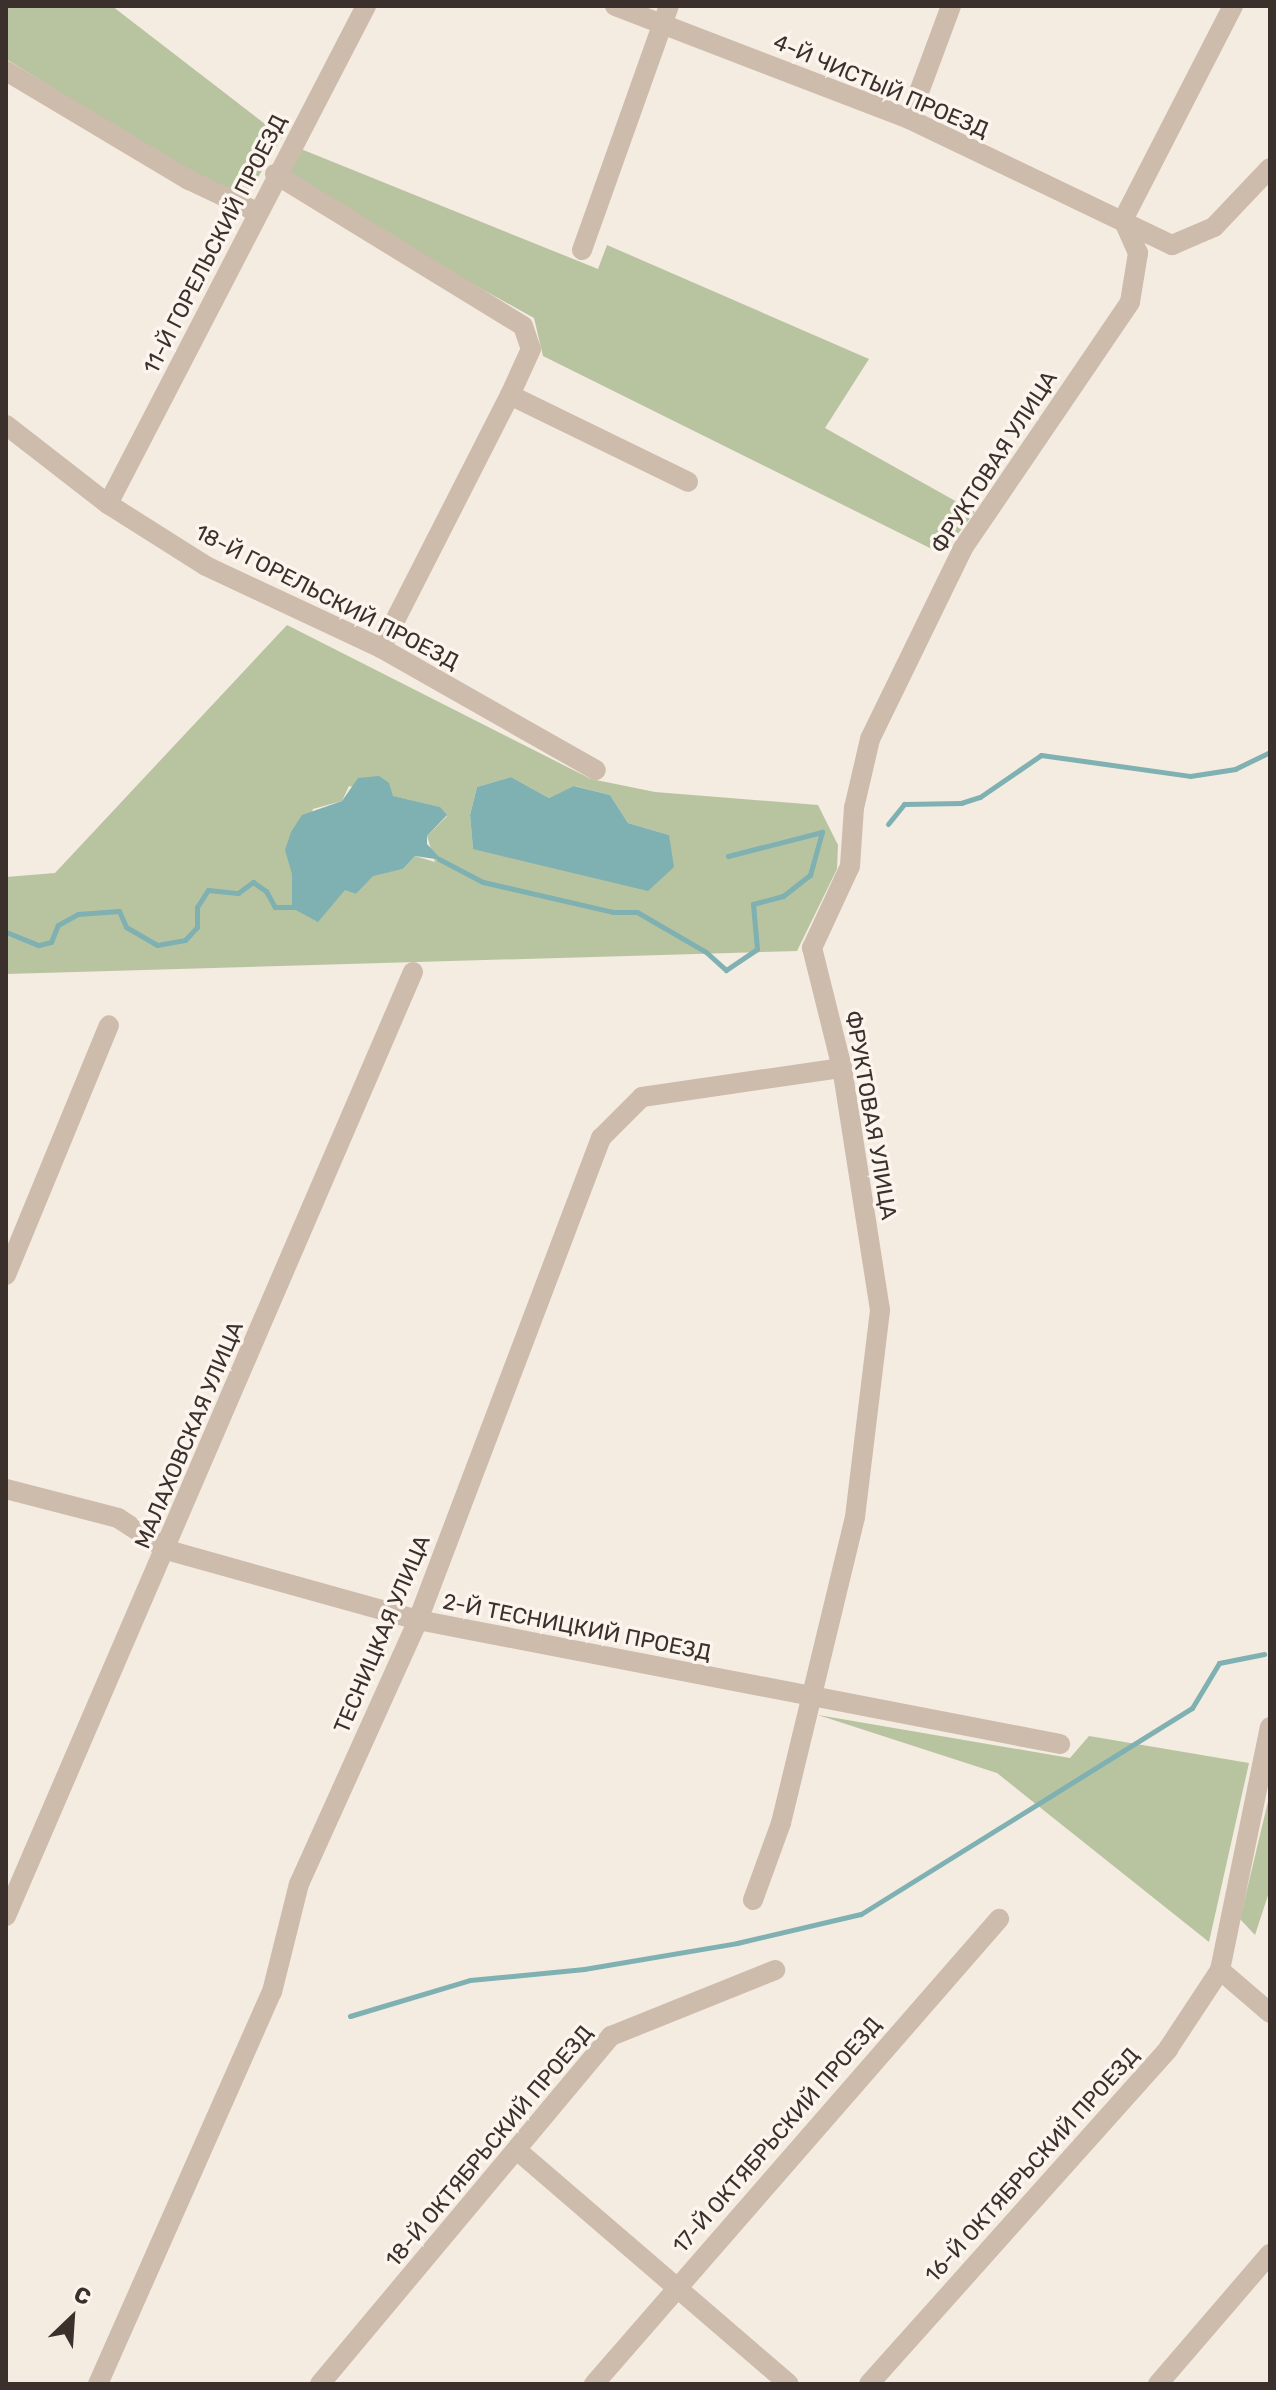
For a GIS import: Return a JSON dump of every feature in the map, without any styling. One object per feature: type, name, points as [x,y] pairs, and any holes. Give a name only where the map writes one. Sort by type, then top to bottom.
[{"type":"street","name":"11-Й ГОРЕЛЬСКИЙ ПРОЕЗД","points":[[108,504],[275,174],[366,6]]},
{"type":"street","name":"4-Й ЧИСТЫЙ ПРОЕЗД","points":[[615,6],[665,15],[909,119],[1172,245],[1214,227],[1270,168]]},
{"type":"street","points":[[909,119],[951,6]]},
{"type":"street","points":[[1123,220],[1233,6]]},
{"type":"street","points":[[582,250],[665,15]]},
{"type":"street","points":[[6,71],[189,180],[257,212]]},
{"type":"street","points":[[275,174],[523,326],[531,349],[381,648]]},
{"type":"street","name":"ФРУКТОВАЯ УЛИЦА","points":[[753,1900],[781,1823],[855,1517],[880,1310],[842,1068],[812,948],[850,866],[854,808],[870,739],[963,548],[1130,302],[1138,253],[1123,220]]},
{"type":"street","points":[[510,395],[688,482]]},
{"type":"street","name":"18-Й ГОРЕЛЬСКИЙ ПРОЕЗД","points":[[6,425],[108,504],[206,566],[381,648],[596,770]]},
{"type":"street","name":"МАЛАХОВСКАЯ УЛИЦА","points":[[6,1916],[167,1550],[413,972]]},
{"type":"street","points":[[6,1275],[109,1025]]},
{"type":"street","name":"ТЕСНИЦКАЯ УЛИЦА","points":[[98,2384],[272,1992],[299,1884],[418,1620],[601,1138],[642,1097],[842,1068]]},
{"type":"street","name":"2-Й ТЕСНИЦКИЙ ПРОЕЗД","points":[[6,1489],[118,1518],[167,1550],[418,1620],[810,1699],[1060,1744]]},
{"type":"street","points":[[1270,1727],[1220,1970],[1270,2013]]},
{"type":"street","name":"17-Й ОКТЯБРЬСКИЙ ПРОЕЗД","points":[[594,2384],[999,1919]]},
{"type":"street","name":"18-Й ОКТЯБРЬСКИЙ ПРОЕЗД","points":[[320,2384],[518,2151],[611,2036],[775,1970]]},
{"type":"street","name":"16-Й ОКТЯБРЬСКИЙ ПРОЕЗД","points":[[869,2384],[1168,2049],[1220,1970]]},
{"type":"street","points":[[518,2151],[789,2384]]},
{"type":"street","points":[[1158,2384],[1270,2254]]},
{"type":"green space","points":[[6,6],[112,6],[282,137],[251,189],[234,190],[194,175],[6,59]]},
{"type":"green space","points":[[301,149],[598,269],[607,245],[869,359],[825,428],[975,512],[942,554],[543,356],[534,318],[384,235],[288,171]]},
{"type":"green space","points":[[287,625],[591,779],[655,792],[818,805],[838,845],[837,869],[797,951],[6,974],[6,877],[55,873]],"holes":[[[511,777],[549,798],[575,786],[610,795],[628,823],[669,835],[473,849],[470,815],[477,787]],[[349,786],[439,807],[447,816],[427,836],[435,862],[415,856],[403,869],[373,875],[356,894],[345,889],[292,908],[292,873],[313,809],[342,801]]]},
{"type":"green space","points":[[818,1715],[1070,1758],[1089,1736],[1249,1763],[1209,1942],[997,1773]]},
{"type":"green space","points":[[1270,1793],[1270,1889],[1255,1935],[1240,1919]]},
{"type":"water","points":[[379,776],[389,783],[393,796],[440,807],[447,815],[427,836],[427,844],[442,860],[415,856],[403,869],[373,876],[356,894],[345,890],[318,922],[292,908],[292,874],[285,850],[291,832],[302,815],[342,801],[358,778]]},
{"type":"water","points":[[511,777],[549,798],[574,786],[610,795],[628,823],[669,835],[674,867],[648,891],[473,849],[470,815],[477,787]]},
{"type":"waterway","points":[[888,824],[904,804],[961,803],[980,797],[1041,755],[1190,776],[1235,769],[1270,752]]},
{"type":"waterway","points":[[728,856],[822,832]]},
{"type":"waterway","points":[[439,859],[483,882],[613,912],[637,912],[706,952],[726,970],[757,949],[753,904],[783,896],[810,875],[822,832]]},
{"type":"waterway","points":[[6,932],[39,945],[51,942],[58,925],[78,914],[119,911],[126,927],[157,945],[185,940],[197,927],[197,907],[208,890],[238,893],[253,882],[266,891],[275,907],[295,907]]},
{"type":"waterway","points":[[350,2016],[470,1980],[584,1969],[737,1943],[861,1914],[1192,1708],[1219,1663],[1264,1654]]}]
